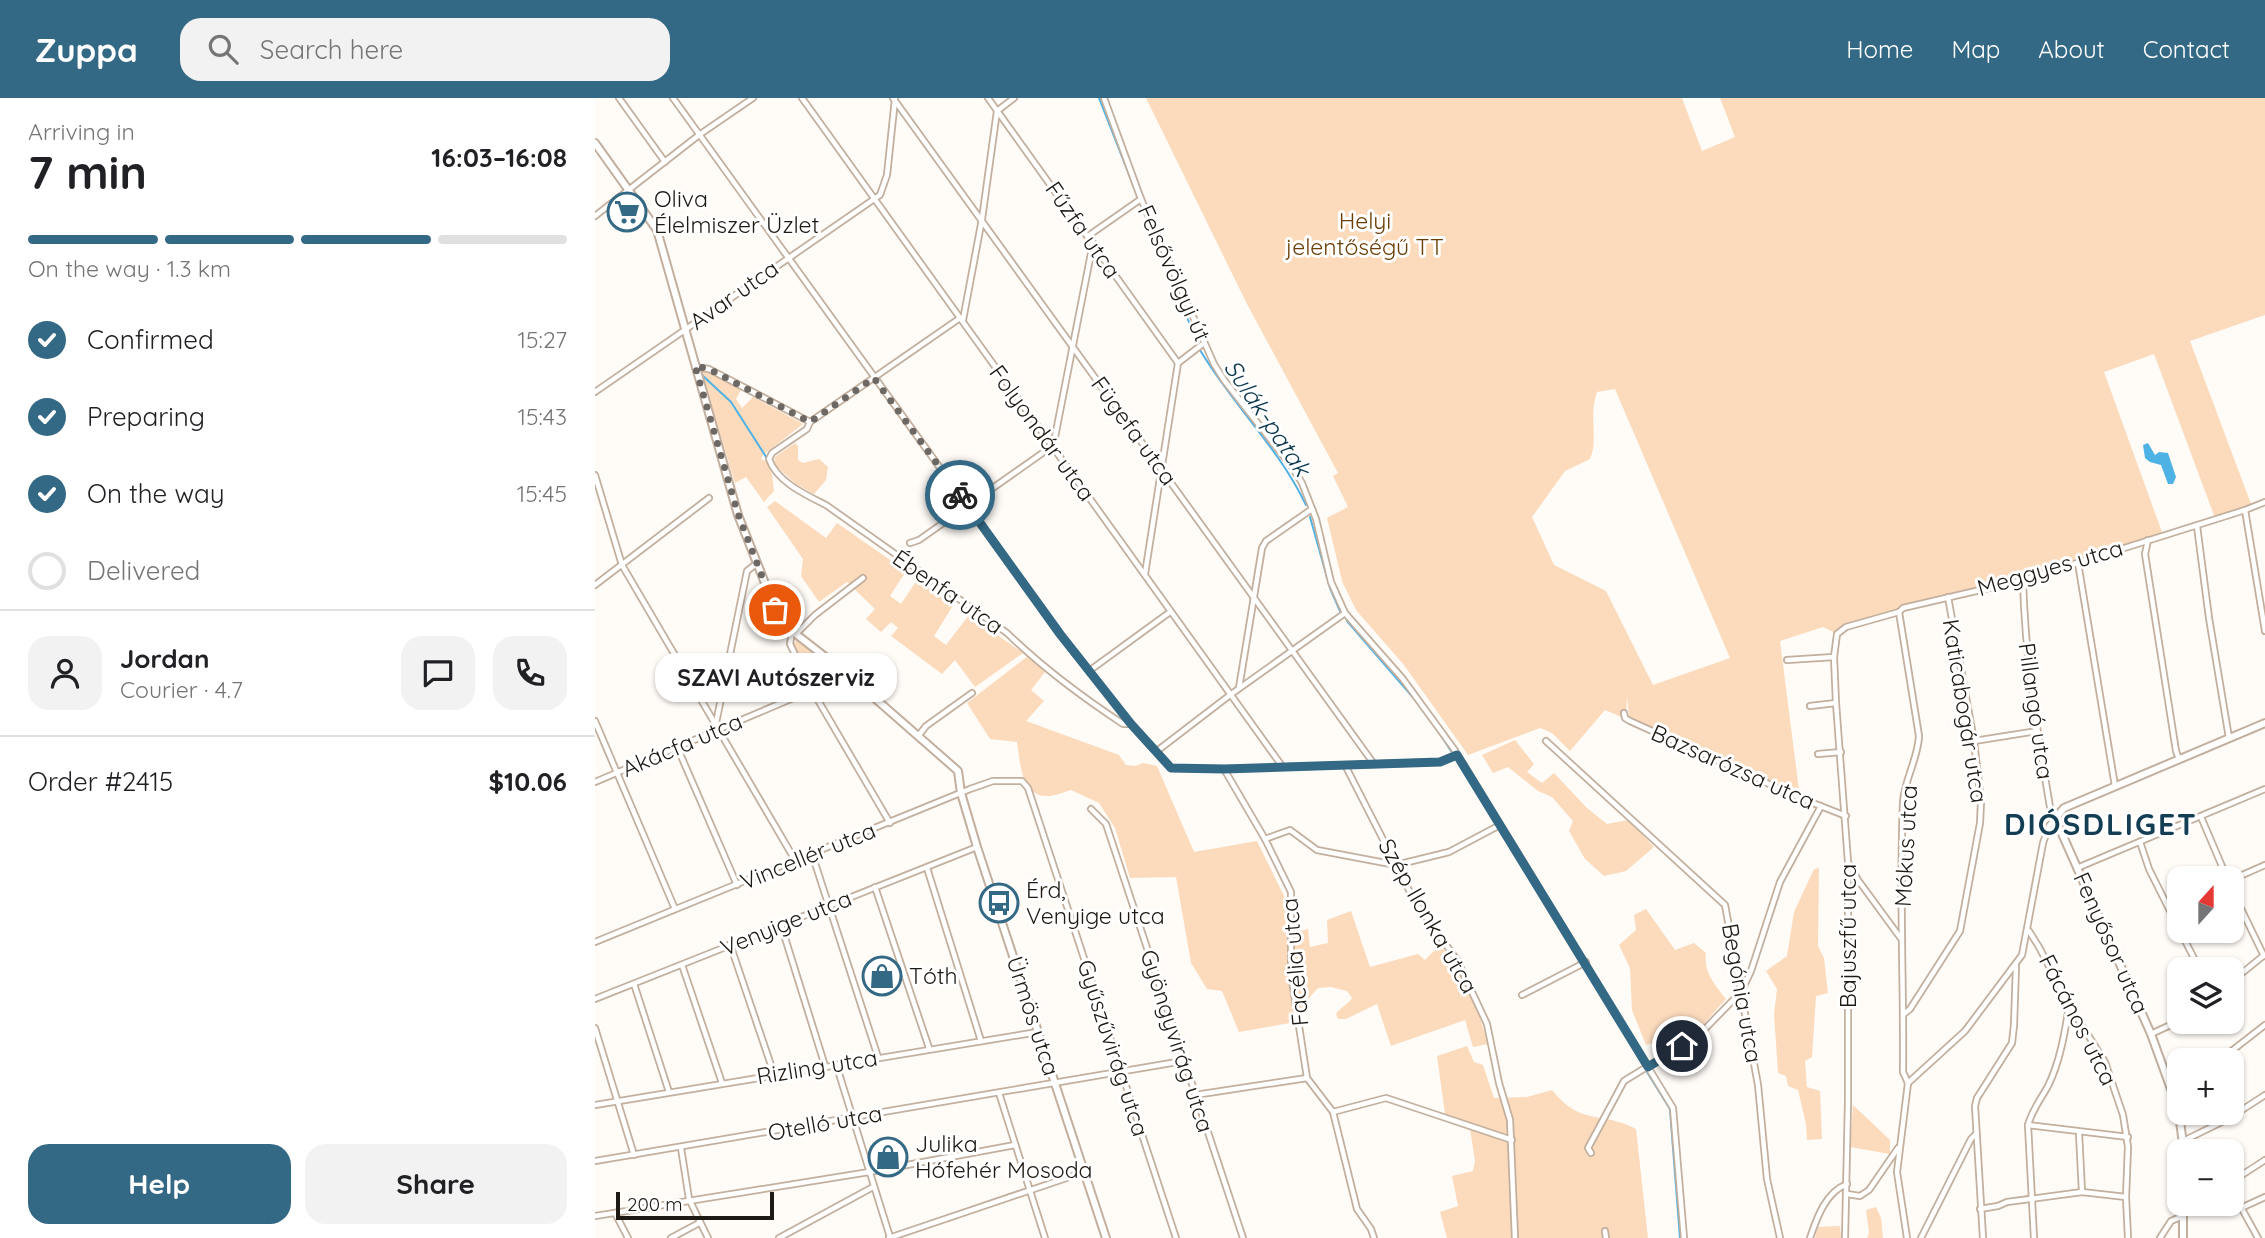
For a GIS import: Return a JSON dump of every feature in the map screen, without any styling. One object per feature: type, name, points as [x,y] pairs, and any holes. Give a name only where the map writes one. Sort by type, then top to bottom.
[{"type":"street","points":[[619,98],[665,162]]},
{"type":"street","points":[[673,98],[1089,671],[1131,724],[1171,768],[1224,769],[1440,762],[1457,755]]},
{"type":"street","points":[[595,216],[699,135],[753,98]]},
{"type":"street","name":"Folyondár utca","points":[[802,98],[1282,767]]},
{"type":"street","name":"Fűzfa utca","points":[[988,98],[1178,363]]},
{"type":"street","points":[[695,366],[709,369],[810,422],[961,320],[982,219],[997,111],[1014,98]]},
{"type":"street","name":"Felsővölgyi út","points":[[1104,98],[1141,199],[1204,342],[1224,380],[1302,483],[1316,519],[1331,582],[1345,613],[1427,709],[1586,962],[1675,1114],[1684,1238]]},
{"type":"street","points":[[874,199],[884,187],[887,175],[895,99]]},
{"type":"street","name":"Fügefa utca","points":[[895,99],[1374,764]]},
{"type":"street","name":"Ürmös utca","points":[[595,144],[656,230],[738,514],[775,610],[794,633],[846,673],[958,771],[961,793],[977,847],[1106,1238]]},
{"type":"street","name":"Avar utca","points":[[595,392],[874,199]]},
{"type":"street","points":[[1087,236],[1141,199]]},
{"type":"street","points":[[910,543],[919,540],[1051,447],[1074,347],[1093,243]]},
{"type":"street","points":[[1145,574],[1178,363],[1204,342]]},
{"type":"street","name":"Ébenfa utca","points":[[810,422],[807,429],[770,456],[774,470],[1007,633],[1027,653],[1078,694],[1123,724],[1131,724]]},
{"type":"street","points":[[595,475],[622,565],[795,860]]},
{"type":"street","points":[[595,585],[709,498]]},
{"type":"street","name":"Meggyes utca","points":[[1837,634],[1846,627],[1899,612],[1903,608],[2023,580],[2265,502]]},
{"type":"street","points":[[1239,689],[1262,548],[1266,541],[1312,509]]},
{"type":"street","points":[[2245,510],[2265,631]]},
{"type":"street","points":[[2197,526],[2210,631],[2229,738]]},
{"type":"street","points":[[2148,540],[2145,554],[2179,759]]},
{"type":"street","points":[[2133,544],[2145,554]]},
{"type":"street","points":[[2078,563],[2115,787]]},
{"type":"street","points":[[717,726],[747,571],[756,564]]},
{"type":"street","points":[[863,578],[794,633],[790,644],[812,690],[890,823]]},
{"type":"street","name":"Pillangó utca","points":[[2023,580],[2028,670],[2037,731],[2050,807],[2058,815]]},
{"type":"street","name":"Katicabogár utca","points":[[1903,1014],[1910,1009],[1960,931],[1980,823],[1981,802],[1974,741],[1948,597]]},
{"type":"street","points":[[1089,671],[1170,612]]},
{"type":"street","name":"Mókus utca","points":[[1898,1147],[1908,1083],[1903,1072],[1903,800],[1919,736],[1899,612]]},
{"type":"street","points":[[1157,751],[1345,613]]},
{"type":"street","name":"Bajuszfű utca","points":[[1837,634],[1834,657],[1836,703],[1848,862],[1845,1238]]},
{"type":"street","points":[[1787,660],[1834,657]]},
{"type":"street","name":"Akácfa utca","points":[[595,782],[678,748],[717,726],[812,690],[846,673]]},
{"type":"street","points":[[919,735],[926,726],[972,693]]},
{"type":"street","points":[[1810,706],[1836,703]]},
{"type":"street","name":"Bazsarózsa utca","points":[[1625,713],[1625,718],[1630,721],[1846,816]]},
{"type":"street","points":[[595,721],[675,909]]},
{"type":"street","points":[[1908,1083],[1965,1031],[2022,955],[2043,843],[2049,826],[2064,808],[2265,723]]},
{"type":"street","points":[[1974,741],[2037,731]]},
{"type":"street","name":"Begónia utca","points":[[1546,741],[1721,900],[1727,909],[1758,1085],[1767,1179],[1780,1238]]},
{"type":"street","points":[[678,748],[737,885]]},
{"type":"street","points":[[1818,754],[1841,752]]},
{"type":"street","name":"Szép Ilonka utca","points":[[1345,765],[1415,902],[1459,963],[1487,1024],[1510,1120],[1515,1238]]},
{"type":"street","name":"Facélia utca","points":[[1224,769],[1265,839],[1291,892],[1291,974],[1307,1078],[1333,1112],[1357,1209],[1374,1238]]},
{"type":"street","name":"Vincellér utca","points":[[595,942],[961,793],[993,781],[1022,781]]},
{"type":"street","name":"Gyűszűvirág utca","points":[[1022,781],[1028,788],[1176,1238]]},
{"type":"street","points":[[2077,868],[2265,789]]},
{"type":"street","points":[[1591,1153],[1588,1148],[1622,1084],[1699,1035],[1741,992],[1751,971],[1780,882],[1821,806]]},
{"type":"street","name":"Gyöngyvirág utca","points":[[1091,809],[1106,824],[1243,1238]]},
{"type":"street","name":"Fenyősor utca","points":[[2058,815],[2059,827],[2167,1069]]},
{"type":"street","points":[[2201,817],[2223,866]]},
{"type":"street","points":[[1265,839],[1290,830],[1317,850],[1395,865],[1449,852],[1500,825]]},
{"type":"street","points":[[2140,842],[2167,905]]},
{"type":"street","name":"Venyige utca","points":[[595,999],[977,847]]},
{"type":"street","points":[[812,854],[879,1057]]},
{"type":"street","points":[[1848,862],[1858,880],[1903,940]]},
{"type":"street","points":[[2244,873],[2265,865]]},
{"type":"street","points":[[927,867],[981,1041]]},
{"type":"street","points":[[875,887],[929,1048]]},
{"type":"street","points":[[2244,914],[2264,955],[2244,971]]},
{"type":"street","points":[[782,925],[825,1066]]},
{"type":"street","name":"Fácános utca","points":[[2028,930],[2069,1005],[2105,1062],[2128,1137],[2128,1238]]},
{"type":"street","points":[[730,944],[774,1074]]},
{"type":"street","points":[[1522,995],[1586,962]]},
{"type":"street","points":[[682,964],[722,1083]]},
{"type":"street","points":[[1983,1238],[1977,1098],[2012,1043],[2016,965]]},
{"type":"street","points":[[634,984],[669,1092]]},
{"type":"street","points":[[2033,1238],[2028,1125],[2049,1084],[2065,1031],[2069,1005]]},
{"type":"street","points":[[2235,1048],[2265,1025]]},
{"type":"street","points":[[2151,1034],[2167,1027]]},
{"type":"street","points":[[595,1028],[634,1155]]},
{"type":"street","name":"Rizling utca","points":[[595,1105],[1038,1032]]},
{"type":"street","points":[[595,1053],[602,1051]]},
{"type":"street","name":"Otelló utca","points":[[595,1161],[1055,1085],[1183,1061]]},
{"type":"street","points":[[836,1064],[890,1238],[1084,1172]]},
{"type":"street","points":[[1195,1095],[1307,1078]]},
{"type":"street","points":[[999,1093],[1045,1238]]},
{"type":"street","points":[[2191,1139],[2265,1095]]},
{"type":"street","points":[[1333,1112],[1386,1098],[1512,1140]]},
{"type":"street","points":[[2028,1125],[2128,1137]]},
{"type":"street","points":[[1921,1238],[1963,1154],[1977,1133]]},
{"type":"street","points":[[2079,1133],[2083,1192]]},
{"type":"street","points":[[595,1216],[869,1172],[1015,1145]]},
{"type":"street","points":[[681,1147],[689,1199],[708,1238]]},
{"type":"street","points":[[1847,1194],[1860,1196],[1869,1190],[1898,1147]]},
{"type":"street","points":[[1898,1147],[1899,1192],[1907,1238]]},
{"type":"street","points":[[2244,1174],[2265,1160]]},
{"type":"street","points":[[1811,1238],[1829,1196],[1847,1184]]},
{"type":"street","points":[[779,1238],[873,1187]]},
{"type":"street","points":[[1980,1209],[2032,1198],[2083,1192],[2126,1197]]},
{"type":"street","points":[[2244,1207],[2265,1198]]},
{"type":"street","points":[[615,1213],[628,1238]]},
{"type":"street","points":[[2244,1213],[2258,1238]]},
{"type":"street","points":[[2160,1238],[2171,1221],[2183,1216],[2183,1238]]},
{"type":"street","points":[[671,1238],[699,1223]]},
{"type":"street","points":[[1605,1231],[1606,1238]]},
{"type":"green space","name":"Helyi jelentőségű TT","points":[[1146,98],[1682,98],[1702,151],[1735,137],[1720,98],[2265,98],[2265,315],[2190,341],[2251,504],[2215,518],[2154,354],[2104,372],[2163,535],[2023,580],[1900,610],[1846,627],[1837,634],[1823,627],[1780,641],[1800,798],[1716,762],[1629,716],[1627,696],[1626,719],[1605,710],[1570,751],[1552,733],[1540,728],[1468,755],[1404,665],[1356,610],[1342,581],[1327,518],[1348,507],[1333,476],[1338,473],[1247,304]],"holes":[[[1615,389],[1730,658],[1653,685],[1606,591],[1554,565],[1532,517],[1565,471],[1590,459],[1594,443],[1593,410],[1597,392]]]},
{"type":"green space","points":[[701,370],[742,388],[736,399],[742,408],[753,397],[803,424],[761,459],[766,461],[772,474],[774,491],[764,502],[746,477],[735,483]]},
{"type":"green space","points":[[795,443],[798,446],[798,460],[803,463],[819,459],[828,467],[826,480],[814,494],[796,484],[774,464],[775,457]]},
{"type":"green space","points":[[775,501],[826,538],[837,523],[906,571],[890,596],[901,604],[917,580],[954,604],[934,636],[946,645],[969,615],[1023,653],[975,687],[955,660],[942,674],[891,636],[898,628],[891,622],[881,632],[866,619],[875,609],[847,582],[819,602],[801,576],[803,559],[767,507]]},
{"type":"green space","points":[[797,640],[837,671],[834,676],[813,684],[809,670],[805,668],[794,646]]},
{"type":"green space","points":[[1028,656],[1045,672],[1031,690],[1044,701],[1026,721],[1119,755],[1126,765],[1143,763],[1157,766],[1194,852],[1257,841],[1286,900],[1286,935],[1308,929],[1310,947],[1328,943],[1327,920],[1351,911],[1370,967],[1418,954],[1425,960],[1440,945],[1469,992],[1488,1044],[1473,1047],[1465,1020],[1391,1046],[1377,1004],[1346,1019],[1338,1019],[1336,1014],[1352,998],[1347,991],[1331,987],[1318,988],[1309,998],[1301,1021],[1239,1032],[1222,991],[1207,989],[1191,963],[1176,877],[1130,878],[1115,828],[1099,803],[1071,790],[1048,796],[1032,791],[1023,777],[1017,742],[990,739],[967,703]]},
{"type":"green space","points":[[1515,740],[1534,764],[1527,772],[1542,783],[1554,773],[1587,808],[1607,824],[1628,820],[1654,847],[1626,871],[1604,876],[1585,859],[1569,831],[1573,821],[1552,797],[1538,791],[1508,767],[1493,773],[1482,755]]},
{"type":"green space","points":[[1819,868],[1818,946],[1824,958],[1828,993],[1816,996],[1812,1057],[1805,1061],[1807,1087],[1820,1091],[1822,1139],[1807,1140],[1798,1090],[1788,1086],[1786,1076],[1778,1073],[1774,1014],[1777,989],[1766,971],[1787,956],[1794,912],[1814,869]]},
{"type":"green space","points":[[1646,909],[1675,950],[1694,943],[1706,953],[1708,972],[1726,999],[1701,1027],[1667,1050],[1658,1041],[1646,1045],[1632,1010],[1630,968],[1619,945],[1636,930],[1634,915]]},
{"type":"green space","points":[[1467,1046],[1474,1062],[1483,1065],[1494,1098],[1527,1097],[1552,1090],[1563,1102],[1582,1114],[1623,1123],[1636,1129],[1648,1238],[1447,1238],[1440,1212],[1458,1206],[1452,1176],[1473,1171],[1475,1161],[1470,1129],[1446,1121],[1437,1056]]},
{"type":"green space","points":[[1853,1105],[1890,1140],[1890,1154],[1850,1147]]},
{"type":"green space","points":[[1876,1207],[1881,1218],[1883,1238],[1867,1238],[1869,1232],[1866,1210]]},
{"type":"green space","points":[[1840,1226],[1841,1238],[1815,1238],[1818,1227]]},
{"type":"water","points":[[2148,443],[2155,455],[2159,452],[2168,453],[2176,477],[2173,484],[2168,484],[2161,465],[2145,458],[2143,445]]},
{"type":"waterway","name":"Sulák-patak","points":[[1099,98],[1137,195]]},
{"type":"waterway","name":"Sulák-patak","points":[[1142,206],[1197,342]]},
{"type":"waterway","name":"Sulák-patak","points":[[1200,350],[1283,464],[1306,505]]},
{"type":"waterway","points":[[703,376],[731,402],[768,460]]},
{"type":"waterway","name":"Sulák-patak","points":[[1310,517],[1330,588],[1340,611]]},
{"type":"waterway","name":"Sulák-patak","points":[[1347,621],[1417,702]]},
{"type":"waterway","name":"Sulák-patak","points":[[1433,723],[1451,751]]},
{"type":"waterway","name":"Sulák-patak","points":[[1458,763],[1495,823]]},
{"type":"waterway","name":"Sulák-patak","points":[[1501,832],[1545,902]]},
{"type":"waterway","name":"Sulák-patak","points":[[1548,907],[1581,962]]},
{"type":"waterway","points":[[1585,968],[1643,1065]]},
{"type":"waterway","name":"Sulák-patak","points":[[1647,1072],[1670,1109],[1680,1238]]},
{"type":"way so far","points":[[775,610],[738,514],[695,366],[709,369],[810,422],[874,378],[960,495]]},
{"type":"place","name":"Oliva Élelmiszer Üzlet","points":[[627,212]]},
{"type":"place","name":"SZAVI Autószerviz","points":[[775,610]]},
{"type":"place","name":"Érd, Venyige utca","points":[[999,903]]},
{"type":"place","name":"Tóth","points":[[882,976]]},
{"type":"place","name":"Julika Hófehér Mosoda","points":[[888,1157]]},
{"type":"district","name":"DIÓSDLIGET","points":[[2101,825]]},
{"type":"route","points":[[960,495],[1060,634],[1131,724],[1171,768],[1224,769],[1440,762],[1457,755],[1648,1067],[1682,1046]]}]
